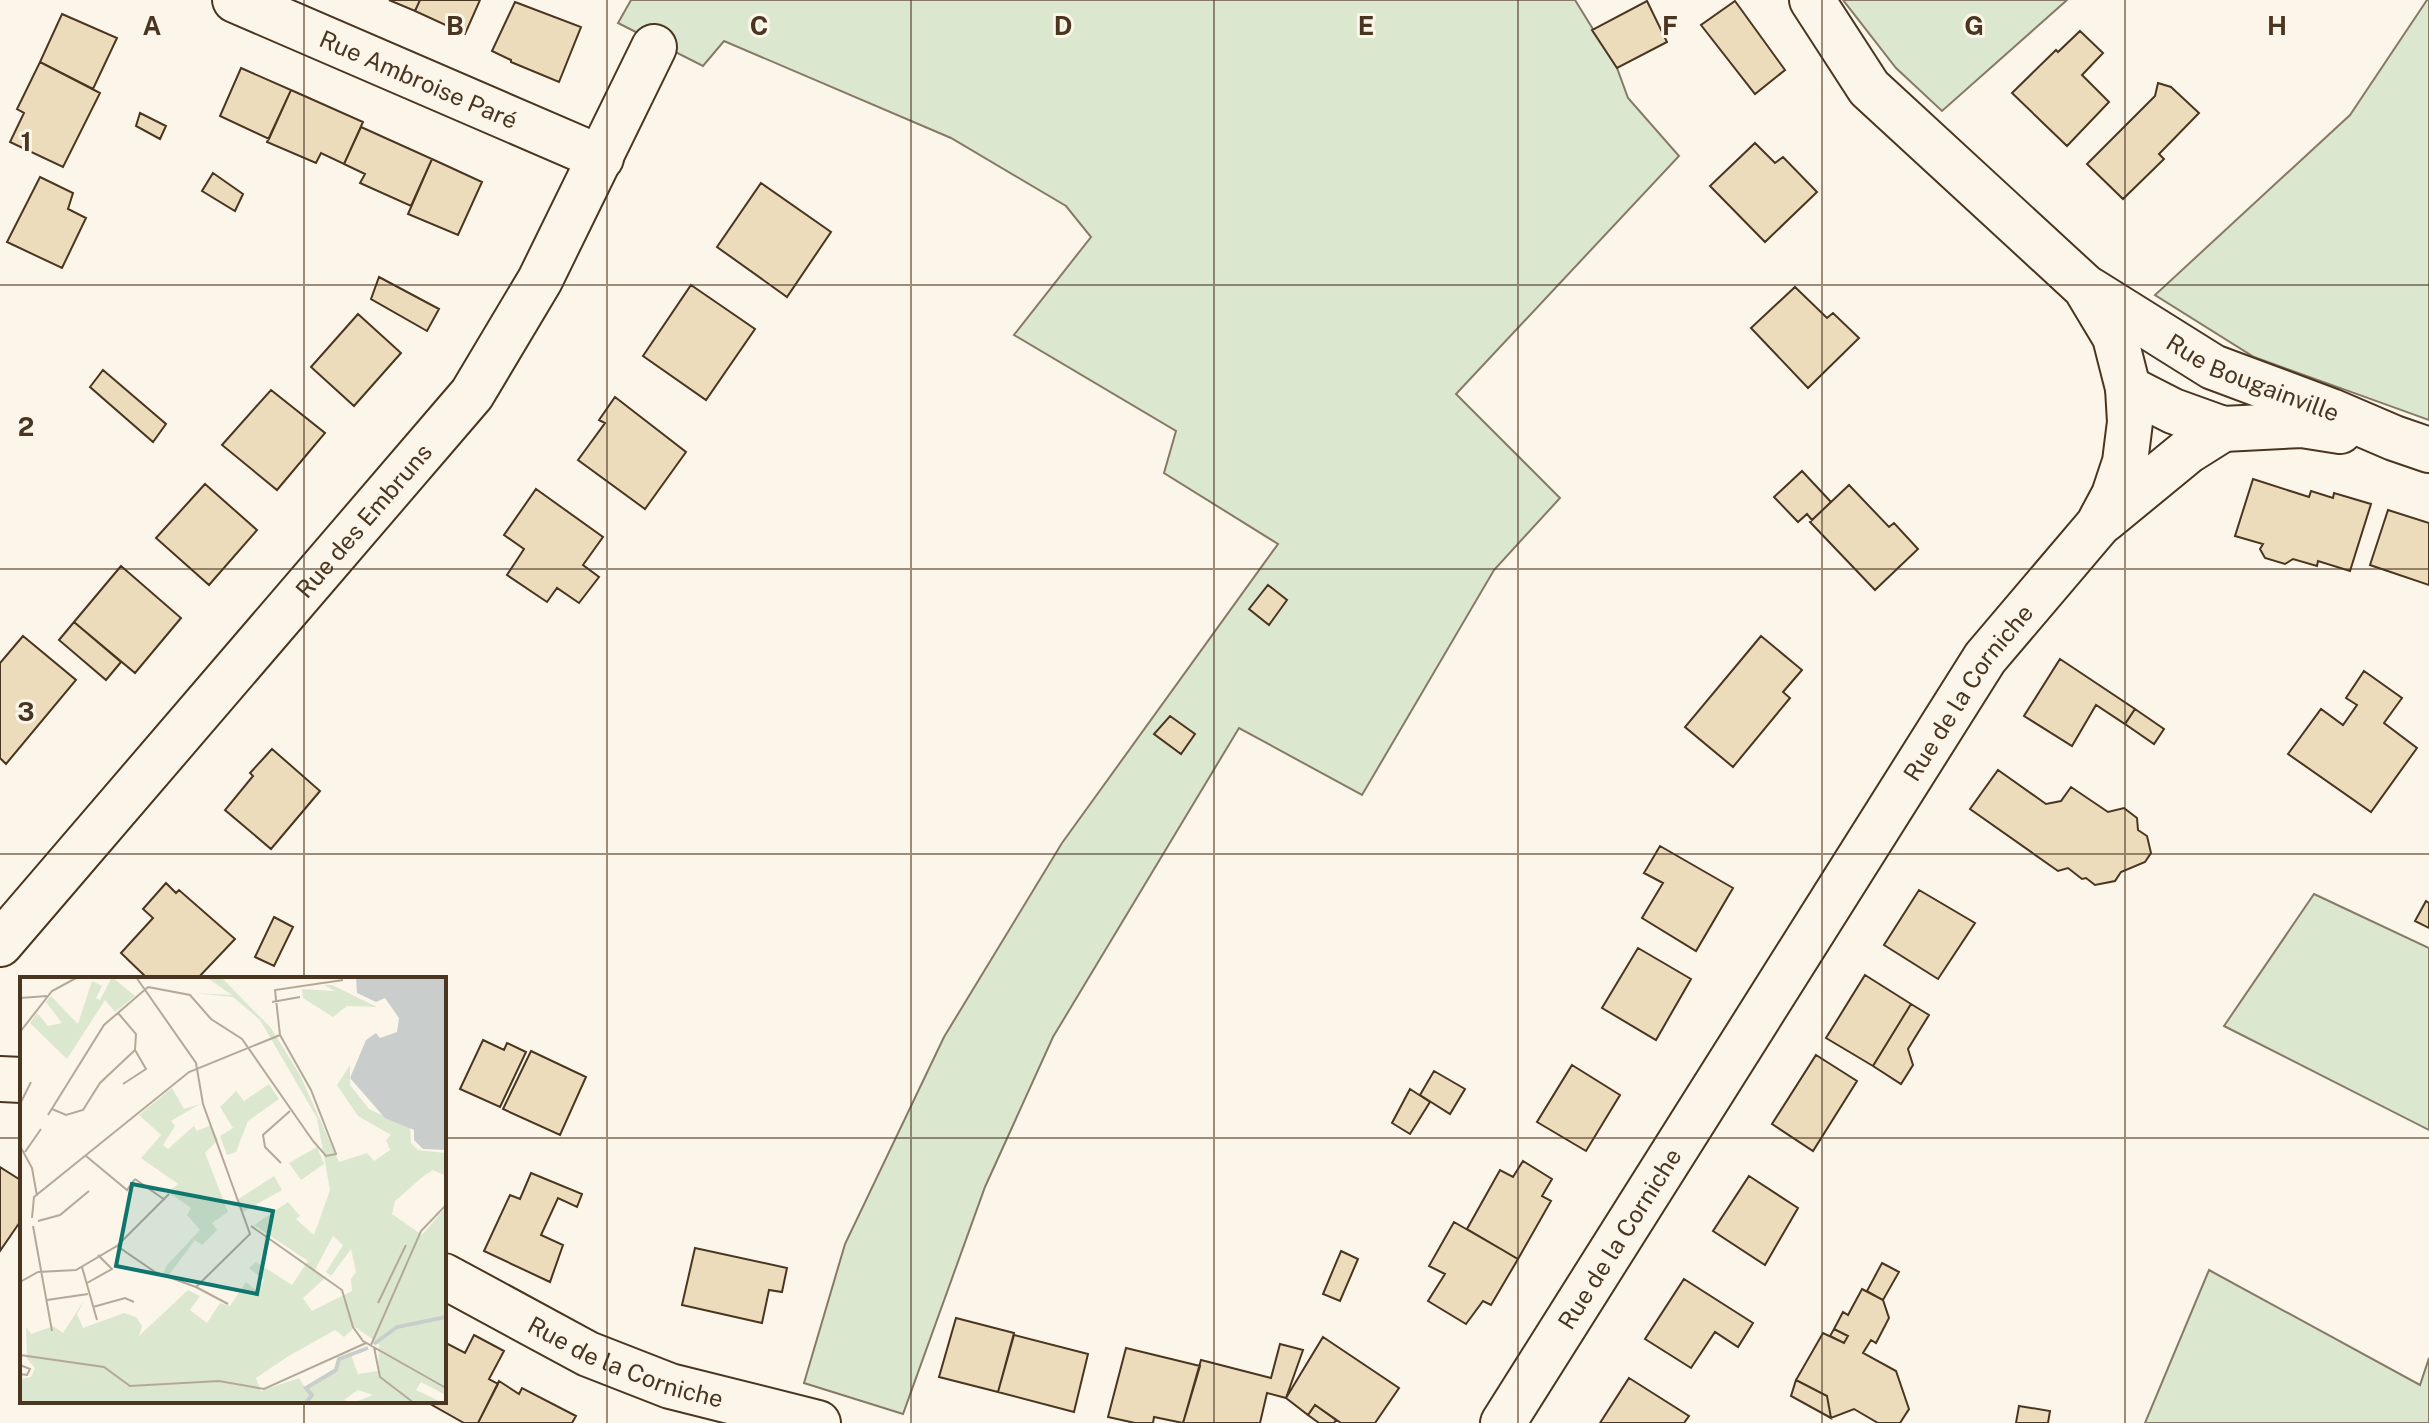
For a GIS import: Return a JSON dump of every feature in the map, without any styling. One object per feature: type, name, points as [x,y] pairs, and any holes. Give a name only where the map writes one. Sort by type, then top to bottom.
[{"type":"street","name":"Rue Ambroise Paré","points":[[235,0],[601,158]]},
{"type":"street","name":"Rue de la Corniche","points":[[1503,1423],[1985,658],[2098,525],[2114,495],[2125,462],[2130,422],[2128,388],[2115,337],[2085,287],[1869,88],[1812,0]]},
{"type":"street","name":"Rue des Embruns","points":[[0,944],[472,394],[540,280],[654,47]]},
{"type":"street","name":"Rue Bougainville","points":[[2085,287],[2213,367],[2411,444]]},
{"type":"street","points":[[2128,388],[2167,375],[2213,367]]},
{"type":"street","points":[[2128,388],[2173,411],[2223,429],[2302,425],[2411,444]]},
{"type":"street","points":[[2098,525],[2188,451],[2223,429]]},
{"type":"street","points":[[0,1079],[20,1080]]},
{"type":"street","name":"Rue de la Corniche","points":[[446,1277],[588,1354],[670,1386],[818,1423]]},
{"type":"green space","points":[[631,0],[1575,0],[1617,68],[1628,98],[1679,156],[1456,394],[1560,498],[1494,570],[1362,795],[1239,728],[1053,1037],[985,1187],[903,1414],[804,1383],[845,1244],[944,1037],[1062,843],[1278,544],[1164,473],[1176,431],[1014,335],[1091,237],[1066,206],[951,138],[724,41],[703,66],[618,23]]},
{"type":"green space","points":[[1843,0],[2067,0],[1942,111],[1896,68]]},
{"type":"green space","points":[[2427,0],[2429,420],[2254,357],[2155,295],[2350,115]]},
{"type":"green space","points":[[2314,894],[2429,948],[2429,1130],[2224,1026]]},
{"type":"green space","points":[[2209,1270],[2420,1385],[2429,1358],[2429,1423],[2145,1423]]},
{"type":"building","points":[[389,0],[420,0],[415,11]]},
{"type":"building","points":[[420,0],[480,0],[465,34],[415,11]]},
{"type":"building","points":[[1647,1],[1667,42],[1617,68],[1592,30]]},
{"type":"building","points":[[1735,1],[1785,70],[1755,94],[1701,25]]},
{"type":"building","points":[[515,2],[581,27],[559,82],[492,51]]},
{"type":"building","points":[[62,14],[117,38],[93,89],[40,62]]},
{"type":"building","points":[[2080,31],[2103,53],[2082,75],[2109,102],[2067,146],[2012,93]]},
{"type":"building","points":[[40,62],[100,93],[63,167],[10,142],[24,113],[17,109]]},
{"type":"building","points":[[241,68],[291,90],[269,139],[220,116]]},
{"type":"building","points":[[2158,83],[2171,87],[2199,113],[2159,154],[2164,159],[2123,199],[2087,164],[2155,96]]},
{"type":"building","points":[[291,90],[363,122],[344,164],[321,153],[316,163],[267,142]]},
{"type":"building","points":[[140,113],[166,126],[160,139],[136,126]]},
{"type":"building","points":[[361,127],[432,159],[411,206],[360,183],[365,174],[344,164]]},
{"type":"building","points":[[1755,143],[1775,163],[1783,157],[1817,192],[1765,242],[1710,186]]},
{"type":"building","points":[[432,159],[482,182],[458,235],[408,214]]},
{"type":"building","points":[[213,173],[243,194],[235,211],[202,191]]},
{"type":"building","points":[[40,177],[73,193],[68,209],[86,218],[62,268],[7,242]]},
{"type":"building","points":[[761,183],[831,232],[787,297],[717,247]]},
{"type":"building","points":[[379,277],[439,309],[427,331],[371,299]]},
{"type":"building","points":[[691,285],[755,329],[706,400],[643,356]]},
{"type":"building","points":[[1795,287],[1827,318],[1833,313],[1859,338],[1808,388],[1751,328]]},
{"type":"building","points":[[358,314],[401,353],[354,406],[311,367]]},
{"type":"building","points":[[103,370],[166,424],[153,442],[90,387]]},
{"type":"building","points":[[271,390],[325,433],[277,490],[222,445]]},
{"type":"building","points":[[615,397],[686,452],[645,509],[578,460],[605,423],[599,420]]},
{"type":"building","points":[[1802,471],[1831,502],[1812,520],[1807,514],[1798,522],[1774,497]]},
{"type":"building","points":[[2253,479],[2309,497],[2311,491],[2333,498],[2334,493],[2371,504],[2350,571],[2318,561],[2317,566],[2293,559],[2285,564],[2265,558],[2260,549],[2263,544],[2235,536]]},
{"type":"building","points":[[205,484],[257,530],[209,585],[156,538]]},
{"type":"building","points":[[1849,485],[1889,527],[1894,523],[1918,549],[1875,590],[1810,522]]},
{"type":"building","points":[[536,489],[603,537],[583,565],[599,577],[579,603],[557,588],[547,602],[507,575],[524,549],[504,535]]},
{"type":"building","points":[[2388,510],[2429,523],[2429,585],[2370,565]]},
{"type":"building","points":[[121,566],[181,618],[135,673],[74,622]]},
{"type":"building","points":[[1268,585],[1287,600],[1269,625],[1249,609]]},
{"type":"building","points":[[74,622],[121,662],[106,680],[59,640]]},
{"type":"building","points":[[23,636],[76,680],[6,764],[0,758],[0,663]]},
{"type":"building","points":[[1761,636],[1802,670],[1783,692],[1790,698],[1733,767],[1685,727]]},
{"type":"building","points":[[2060,659],[2135,709],[2125,724],[2096,705],[2072,746],[2024,716]]},
{"type":"building","points":[[2364,671],[2402,698],[2384,723],[2417,748],[2371,812],[2288,754],[2321,709],[2343,725],[2357,705],[2346,698]]},
{"type":"building","points":[[2135,709],[2164,729],[2154,744],[2125,724]]},
{"type":"building","points":[[1170,716],[1195,734],[1181,754],[1154,734]]},
{"type":"building","points":[[272,749],[320,791],[271,849],[225,810],[253,776],[250,773]]},
{"type":"building","points":[[1998,770],[2046,804],[2061,801],[2071,787],[2108,812],[2124,808],[2137,818],[2138,830],[2147,836],[2151,853],[2145,862],[2121,872],[2115,881],[2095,885],[2068,868],[2058,871],[1970,809]]},
{"type":"building","points":[[1660,846],[1733,888],[1696,951],[1642,918],[1663,883],[1644,873]]},
{"type":"building","points":[[166,883],[176,893],[179,890],[235,939],[199,977],[146,977],[121,953],[153,918],[143,909]]},
{"type":"building","points":[[1919,890],[1975,923],[1938,979],[1884,945]]},
{"type":"building","points":[[2426,901],[2429,903],[2429,928],[2415,921]]},
{"type":"building","points":[[274,917],[293,927],[274,966],[255,957]]},
{"type":"building","points":[[1638,948],[1691,979],[1656,1040],[1602,1008]]},
{"type":"building","points":[[1865,975],[1911,1004],[1873,1066],[1826,1038]]},
{"type":"building","points":[[1911,1004],[1929,1015],[1908,1049],[1913,1065],[1901,1084],[1873,1066]]},
{"type":"building","points":[[483,1040],[504,1050],[507,1043],[526,1052],[500,1107],[460,1089]]},
{"type":"building","points":[[531,1051],[586,1077],[560,1135],[503,1109]]},
{"type":"building","points":[[1816,1055],[1857,1081],[1813,1151],[1772,1124]]},
{"type":"building","points":[[1572,1065],[1620,1095],[1586,1151],[1537,1122]]},
{"type":"building","points":[[1434,1071],[1465,1089],[1450,1114],[1420,1095]]},
{"type":"building","points":[[1410,1089],[1430,1102],[1410,1134],[1392,1123]]},
{"type":"building","points":[[1523,1161],[1552,1179],[1542,1196],[1551,1201],[1518,1259],[1467,1229],[1500,1170],[1513,1177]]},
{"type":"building","points":[[0,1167],[20,1180],[20,1222],[0,1251]]},
{"type":"building","points":[[531,1173],[582,1194],[577,1207],[558,1198],[541,1235],[563,1245],[550,1282],[484,1251],[510,1195],[520,1199]]},
{"type":"building","points":[[1749,1176],[1798,1208],[1765,1265],[1713,1231]]},
{"type":"building","points":[[1454,1222],[1518,1259],[1491,1305],[1483,1301],[1466,1324],[1428,1301],[1445,1274],[1429,1266]]},
{"type":"building","points":[[695,1248],[787,1268],[782,1292],[769,1290],[762,1323],[682,1305]]},
{"type":"building","points":[[1341,1251],[1358,1259],[1340,1301],[1323,1294]]},
{"type":"building","points":[[1882,1263],[1899,1272],[1883,1300],[1867,1291]]},
{"type":"building","points":[[1684,1279],[1753,1323],[1738,1347],[1715,1332],[1691,1368],[1645,1339]]},
{"type":"building","points":[[1862,1289],[1883,1300],[1889,1318],[1876,1343],[1871,1340],[1863,1353],[1896,1371],[1909,1409],[1900,1423],[1878,1423],[1854,1409],[1831,1418],[1827,1396],[1796,1380],[1823,1333],[1844,1343],[1848,1336],[1834,1329],[1843,1312],[1848,1315]]},
{"type":"building","points":[[956,1318],[1014,1333],[998,1392],[939,1377]]},
{"type":"building","points":[[1834,1329],[1848,1336],[1844,1343],[1830,1336]]},
{"type":"building","points":[[474,1335],[504,1351],[489,1379],[498,1384],[478,1423],[464,1423],[429,1403],[446,1403],[446,1343],[465,1353]]},
{"type":"building","points":[[1014,1335],[1088,1354],[1074,1412],[998,1392]]},
{"type":"building","points":[[1323,1337],[1399,1388],[1375,1423],[1341,1423],[1315,1405],[1308,1415],[1286,1398]]},
{"type":"building","points":[[1280,1344],[1303,1350],[1286,1398],[1267,1393],[1260,1423],[1183,1423],[1201,1360],[1271,1378]]},
{"type":"building","points":[[1126,1348],[1200,1366],[1183,1423],[1154,1417],[1153,1423],[1135,1423],[1108,1417]]},
{"type":"building","points":[[1629,1378],[1689,1416],[1684,1423],[1600,1423]]},
{"type":"building","points":[[1796,1380],[1827,1396],[1831,1418],[1791,1396]]},
{"type":"building","points":[[499,1381],[519,1394],[522,1388],[576,1416],[572,1423],[478,1423]]},
{"type":"building","points":[[1315,1405],[1336,1420],[1334,1423],[1319,1423],[1308,1415]]},
{"type":"building","points":[[2019,1406],[2050,1411],[2048,1423],[2016,1423]]}]
